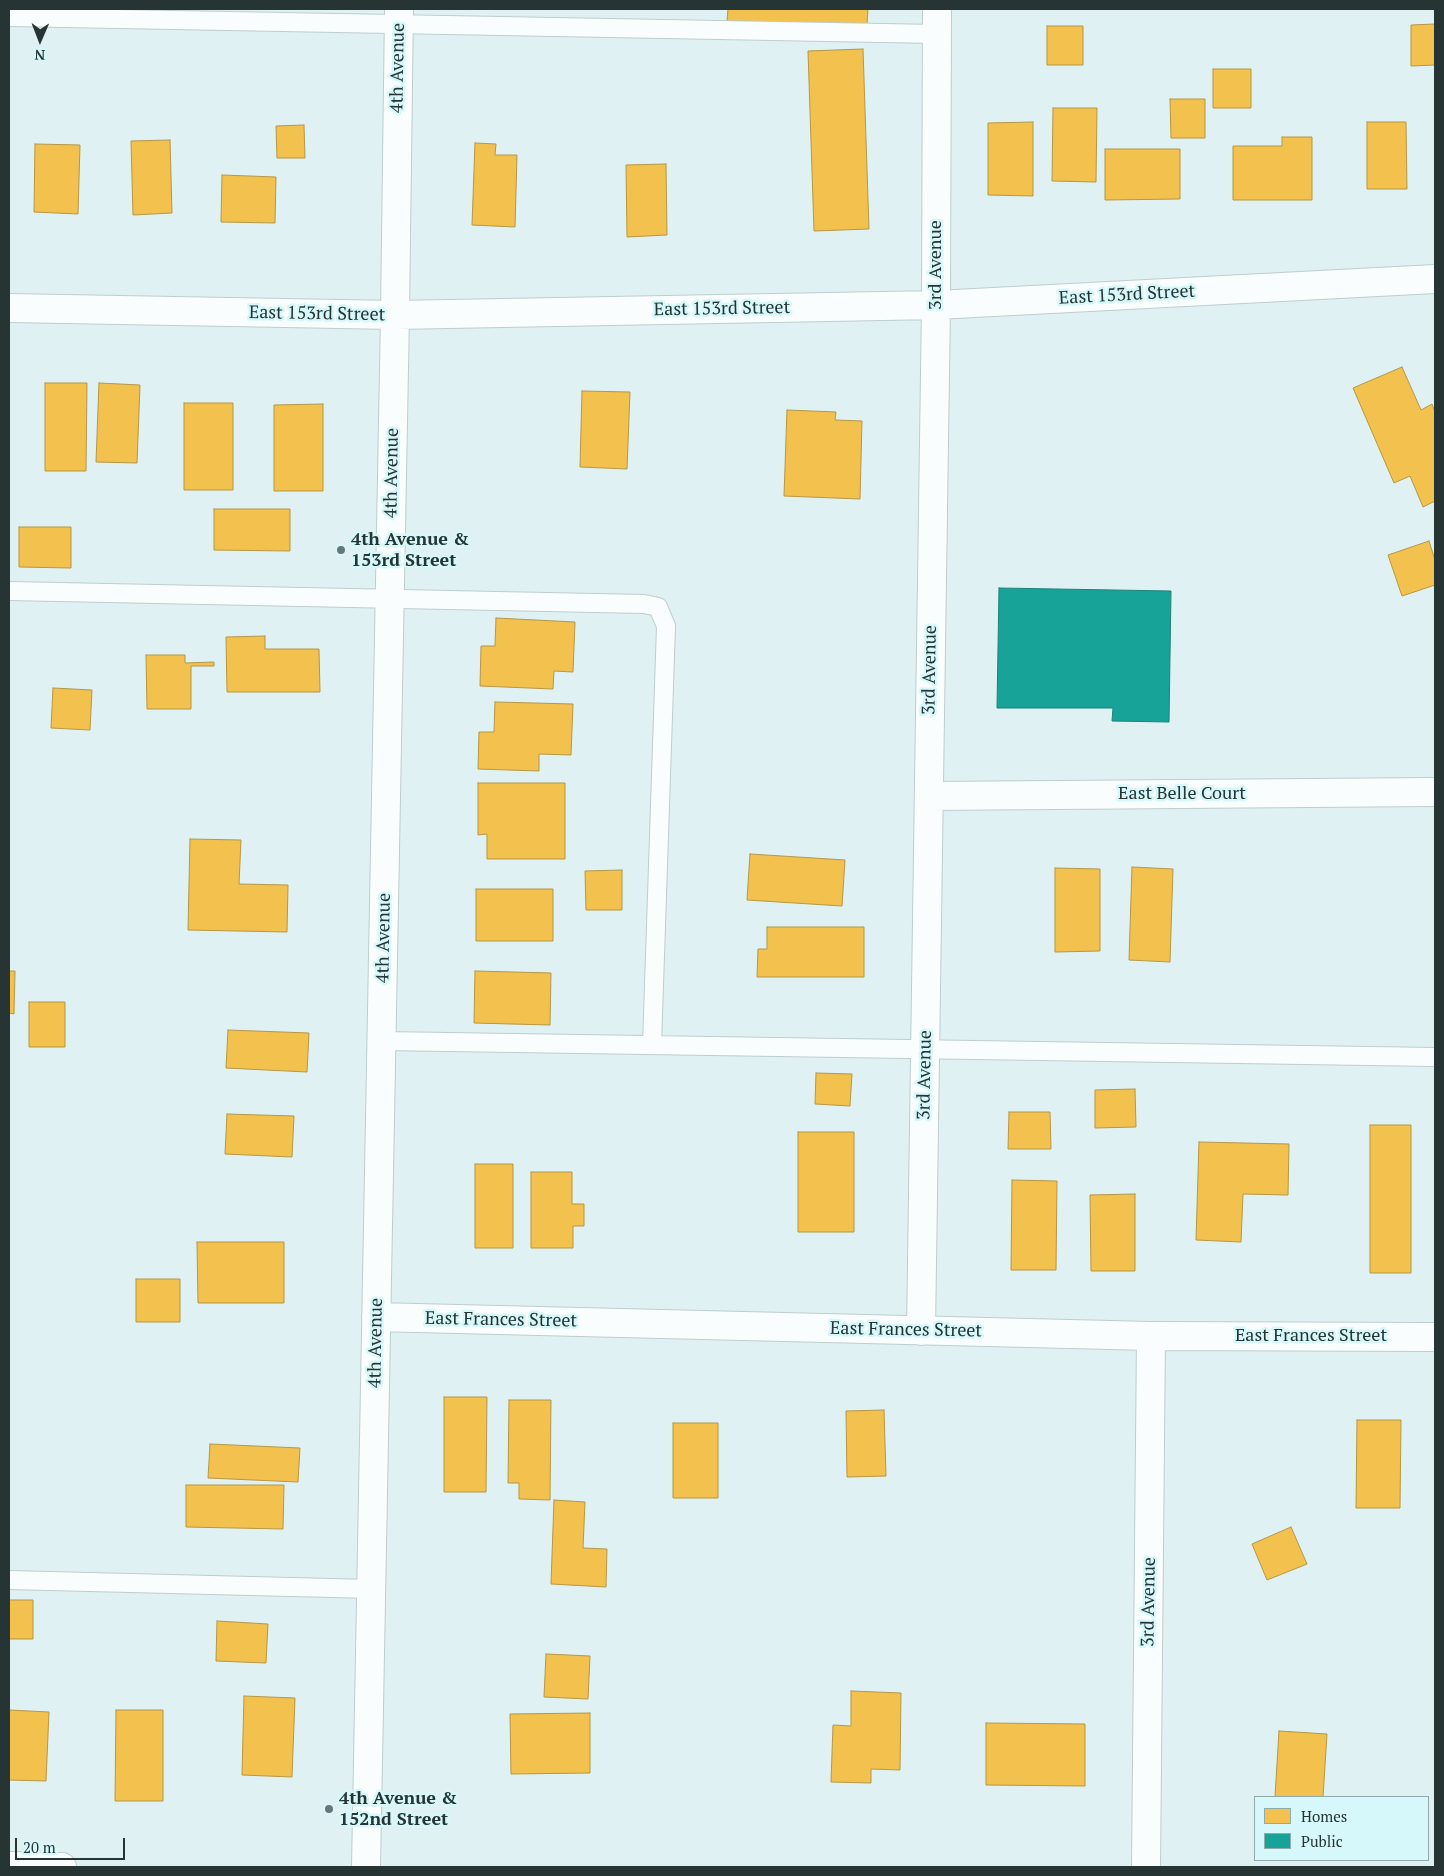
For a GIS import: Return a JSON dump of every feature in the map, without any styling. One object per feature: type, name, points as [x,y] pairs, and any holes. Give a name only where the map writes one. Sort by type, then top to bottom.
[{"type":"street","name":"4th Avenue","points":[[366,1867],[399,17]]},
{"type":"street","name":"3rd Avenue","points":[[921,1331],[936,305],[937,21]]},
{"type":"street","name":"East 153rd Street","points":[[9,308],[395,316],[936,305],[1435,279]]},
{"type":"street","name":"East Belle Court","points":[[928,796],[1435,792]]},
{"type":"street","name":"East Frances Street","points":[[376,1317],[1151,1336],[1435,1337]]},
{"type":"street","name":"3rd Avenue","points":[[1146,1867],[1151,1336]]},
{"type":"street","points":[[9,1866],[62,1867]]},
{"type":"lane","points":[[9,17],[399,17],[937,21]]},
{"type":"lane","points":[[9,591],[644,604],[658,607],[666,626],[652,1046]]},
{"type":"lane","points":[[382,1041],[1435,1057]]},
{"type":"lane","points":[[9,1580],[372,1589]]},
{"type":"building: Homes","points":[[728,9],[868,9],[867,24],[727,21]]},
{"type":"building: Homes","points":[[1435,24],[1435,65],[1411,66],[1411,25]]},
{"type":"building: Homes","points":[[1047,26],[1083,26],[1083,65],[1047,65]]},
{"type":"building: Homes","points":[[863,49],[869,229],[814,231],[808,51]]},
{"type":"building: Homes","points":[[1213,69],[1251,69],[1251,108],[1213,108]]},
{"type":"building: Homes","points":[[1170,99],[1205,99],[1205,138],[1171,138]]},
{"type":"building: Homes","points":[[1053,108],[1097,108],[1096,182],[1052,181]]},
{"type":"building: Homes","points":[[1033,122],[1033,196],[988,195],[988,123]]},
{"type":"building: Homes","points":[[1367,122],[1406,122],[1407,189],[1367,189]]},
{"type":"building: Homes","points":[[304,125],[305,158],[277,158],[276,126]]},
{"type":"building: Homes","points":[[1282,137],[1312,137],[1312,200],[1233,200],[1233,146],[1282,146]]},
{"type":"building: Homes","points":[[170,140],[172,213],[133,215],[131,141]]},
{"type":"building: Homes","points":[[475,143],[496,144],[495,155],[517,155],[515,227],[472,225]]},
{"type":"building: Homes","points":[[35,144],[80,145],[78,214],[34,212]]},
{"type":"building: Homes","points":[[1105,149],[1180,149],[1180,199],[1105,200]]},
{"type":"building: Homes","points":[[666,164],[667,235],[627,237],[626,165]]},
{"type":"building: Homes","points":[[222,175],[276,177],[275,223],[221,222]]},
{"type":"building: Homes","points":[[1402,367],[1421,410],[1432,404],[1435,412],[1435,501],[1423,507],[1410,476],[1394,483],[1353,388]]},
{"type":"building: Homes","points":[[45,383],[87,383],[86,471],[45,471]]},
{"type":"building: Homes","points":[[99,383],[140,385],[137,463],[96,462]]},
{"type":"building: Homes","points":[[582,391],[630,392],[627,469],[580,467]]},
{"type":"building: Homes","points":[[184,403],[233,403],[233,490],[184,490]]},
{"type":"building: Homes","points":[[323,404],[323,491],[274,491],[274,405]]},
{"type":"building: Homes","points":[[787,410],[836,412],[835,420],[862,421],[860,499],[784,496]]},
{"type":"building: Homes","points":[[214,509],[290,509],[290,551],[214,550]]},
{"type":"building: Homes","points":[[19,527],[71,527],[71,568],[19,567]]},
{"type":"building: Homes","points":[[1429,541],[1435,560],[1435,585],[1402,596],[1388,555]]},
{"type":"building: Homes","points":[[496,618],[575,622],[573,672],[554,671],[553,689],[480,686],[481,646],[495,646]]},
{"type":"building: Homes","points":[[265,636],[265,649],[319,649],[320,692],[227,692],[226,637]]},
{"type":"building: Homes","points":[[146,655],[185,655],[185,663],[214,662],[214,666],[191,666],[191,709],[147,709]]},
{"type":"building: Homes","points":[[53,688],[92,690],[90,730],[51,728]]},
{"type":"building: Homes","points":[[495,702],[573,704],[571,755],[539,754],[539,771],[478,769],[479,732],[494,732]]},
{"type":"building: Homes","points":[[478,783],[565,783],[565,859],[487,859],[487,834],[478,835]]},
{"type":"building: Homes","points":[[190,839],[241,840],[239,884],[288,885],[287,932],[188,930]]},
{"type":"building: Homes","points":[[750,854],[845,860],[842,906],[747,900]]},
{"type":"building: Homes","points":[[1132,867],[1173,869],[1170,962],[1129,960]]},
{"type":"building: Homes","points":[[1055,868],[1100,869],[1100,951],[1055,952]]},
{"type":"building: Homes","points":[[622,870],[622,910],[586,910],[585,871]]},
{"type":"building: Homes","points":[[476,889],[553,889],[553,941],[476,941]]},
{"type":"building: Homes","points":[[767,927],[864,927],[864,977],[757,977],[758,949],[767,949]]},
{"type":"building: Homes","points":[[9,971],[15,971],[14,1014],[9,1013]]},
{"type":"building: Homes","points":[[475,971],[551,973],[550,1025],[474,1023]]},
{"type":"building: Homes","points":[[29,1002],[65,1002],[65,1047],[29,1047]]},
{"type":"building: Homes","points":[[228,1030],[309,1033],[307,1072],[226,1068]]},
{"type":"building: Homes","points":[[816,1073],[852,1074],[850,1106],[815,1104]]},
{"type":"building: Homes","points":[[1135,1089],[1136,1127],[1095,1128],[1095,1090]]},
{"type":"building: Homes","points":[[1009,1112],[1050,1112],[1051,1149],[1008,1149]]},
{"type":"building: Homes","points":[[227,1114],[294,1116],[292,1157],[225,1154]]},
{"type":"building: Homes","points":[[1370,1125],[1411,1125],[1411,1273],[1370,1273]]},
{"type":"building: Homes","points":[[798,1132],[854,1132],[854,1232],[798,1232]]},
{"type":"building: Homes","points":[[1199,1142],[1289,1144],[1288,1195],[1243,1194],[1241,1242],[1196,1240]]},
{"type":"building: Homes","points":[[475,1164],[513,1164],[513,1248],[475,1248]]},
{"type":"building: Homes","points":[[531,1172],[572,1172],[572,1204],[584,1204],[584,1226],[573,1226],[573,1248],[531,1248]]},
{"type":"building: Homes","points":[[1012,1180],[1057,1181],[1056,1270],[1011,1270]]},
{"type":"building: Homes","points":[[1135,1194],[1135,1271],[1091,1271],[1090,1195]]},
{"type":"building: Homes","points":[[197,1242],[284,1242],[284,1303],[198,1303]]},
{"type":"building: Homes","points":[[136,1279],[180,1279],[180,1322],[136,1322]]},
{"type":"building: Homes","points":[[444,1397],[487,1397],[486,1492],[444,1492]]},
{"type":"building: Homes","points":[[509,1400],[551,1400],[550,1500],[519,1499],[519,1483],[508,1483]]},
{"type":"building: Homes","points":[[884,1410],[886,1476],[847,1477],[846,1411]]},
{"type":"building: Homes","points":[[1357,1420],[1401,1420],[1400,1508],[1356,1508]]},
{"type":"building: Homes","points":[[673,1423],[718,1423],[718,1498],[673,1498]]},
{"type":"building: Homes","points":[[210,1444],[300,1448],[298,1482],[208,1478]]},
{"type":"building: Homes","points":[[186,1485],[284,1485],[283,1529],[186,1527]]},
{"type":"building: Homes","points":[[554,1500],[585,1502],[583,1548],[607,1549],[606,1587],[551,1584]]},
{"type":"building: Homes","points":[[1291,1527],[1307,1564],[1267,1580],[1252,1544]]},
{"type":"building: Homes","points":[[9,1600],[33,1600],[33,1639],[9,1639]]},
{"type":"building: Homes","points":[[217,1621],[268,1624],[266,1663],[216,1661]]},
{"type":"building: Homes","points":[[546,1654],[590,1656],[588,1699],[544,1697]]},
{"type":"building: Homes","points":[[851,1691],[901,1693],[900,1770],[871,1769],[871,1783],[831,1782],[833,1725],[851,1726]]},
{"type":"building: Homes","points":[[244,1696],[295,1698],[292,1777],[242,1775]]},
{"type":"building: Homes","points":[[9,1710],[49,1712],[46,1781],[9,1780]]},
{"type":"building: Homes","points":[[116,1710],[163,1710],[163,1801],[115,1801]]},
{"type":"building: Homes","points":[[590,1713],[590,1773],[511,1774],[510,1714]]},
{"type":"building: Homes","points":[[986,1723],[1085,1724],[1085,1786],[986,1785]]},
{"type":"building: Homes","points":[[1279,1731],[1327,1734],[1323,1796],[1275,1796]]},
{"type":"building: Public","points":[[999,588],[1171,591],[1169,722],[1112,721],[1113,708],[997,708]]},
{"type":"place","name":"4th Avenue & 153rd Street","points":[[341,550]]},
{"type":"place","name":"4th Avenue & 152nd Street","points":[[329,1809]]}]
